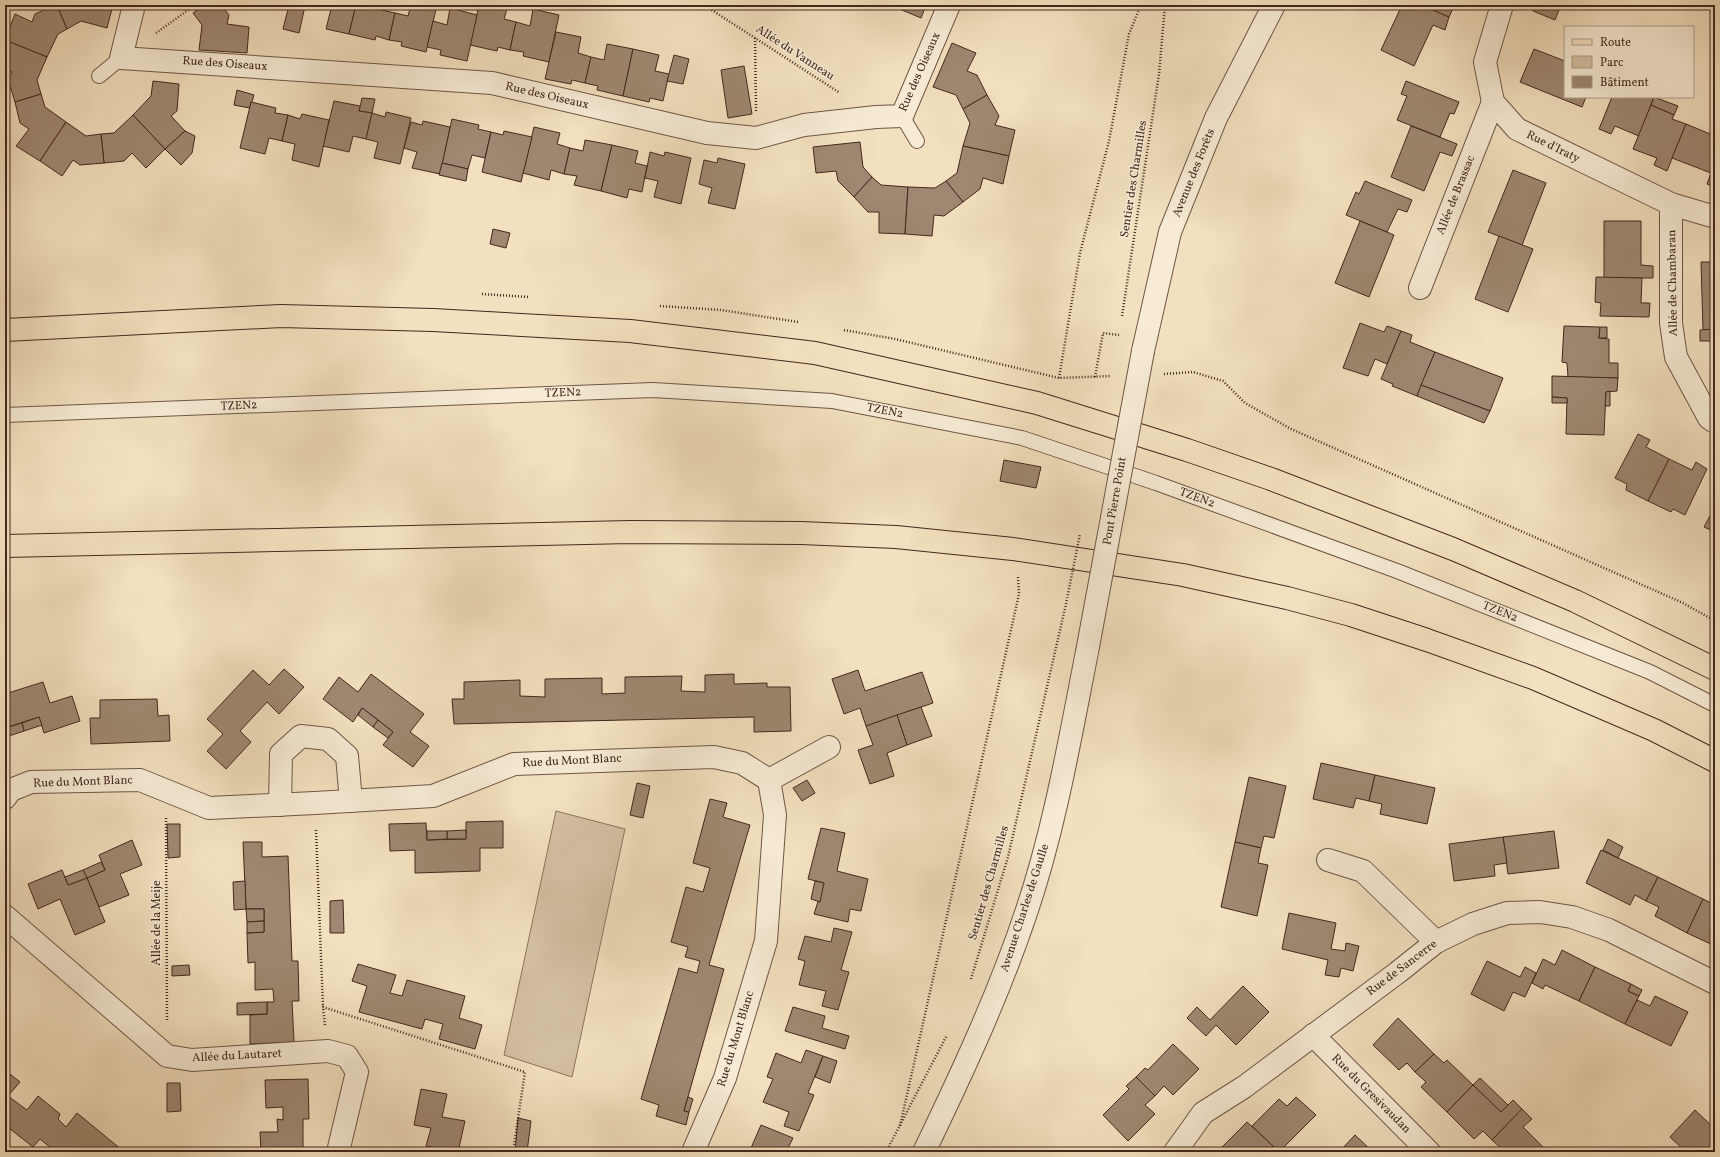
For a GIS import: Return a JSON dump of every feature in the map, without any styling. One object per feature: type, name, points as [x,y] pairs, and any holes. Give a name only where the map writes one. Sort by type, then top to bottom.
[{"type":"main road","points":[[5,330],[281,316],[433,320],[630,332],[815,353],[1037,402],[1257,474],[1460,552],[1575,601],[1715,669]]},
{"type":"main road","points":[[5,546],[630,532],[801,533],[888,536],[1013,549],[1183,575],[1287,598],[1351,615],[1427,640],[1533,678],[1654,730],[1715,761]]},
{"type":"street","points":[[121,58],[134,5]]},
{"type":"street","name":"Rue des Oiseaux","points":[[121,58],[492,83],[707,133],[756,138],[804,125],[876,116],[902,116],[949,5]]},
{"type":"street","name":"Avenue des Forêts","points":[[1142,350],[1170,232],[1216,118],[1274,5]]},
{"type":"street","points":[[1493,102],[1486,62],[1502,5]]},
{"type":"street","name":"Rue d'Iraty","points":[[1493,102],[1517,129],[1671,204],[1715,217]]},
{"type":"street","name":"Allée de Brassac","points":[[1420,288],[1493,102]]},
{"type":"street","name":"Allée de Chambaran","points":[[1671,204],[1671,323],[1676,357],[1709,418],[1715,422]]},
{"type":"street","name":"Pont Pierre Point","points":[[1087,652],[1142,350]]},
{"type":"street","name":"Avenue Charles de Gaulle","points":[[924,1152],[997,994],[1028,909],[1053,818],[1087,652]]},
{"type":"street","points":[[280,805],[281,754],[301,736],[328,738],[347,756],[351,801]]},
{"type":"street","points":[[768,780],[829,747]]},
{"type":"street","name":"Rue du Mont Blanc","points":[[5,798],[11,790],[31,782],[140,780],[209,808],[280,805],[433,796],[514,764],[714,757],[742,763],[768,780],[775,815],[766,941],[725,1078],[693,1152]]},
{"type":"street","points":[[1328,860],[1363,871],[1436,942]]},
{"type":"street","name":"Rue de Sancerre","points":[[1175,1152],[1203,1113],[1244,1087],[1436,942],[1473,924],[1507,913],[1540,912],[1572,917],[1609,930],[1715,983]]},
{"type":"street","points":[[5,916],[167,1056]]},
{"type":"street","name":"Rue du Gresivaudan","points":[[1313,1035],[1429,1152]]},
{"type":"street","name":"Allée du Lautaret","points":[[167,1056],[192,1060],[328,1051],[347,1056],[357,1072],[338,1152]]},
{"type":"lane","points":[[99,76],[121,58]]},
{"type":"lane","points":[[902,116],[917,141]]},
{"type":"lane","name":"TZEN2","points":[[5,415],[653,390],[832,401],[1022,438],[1156,483],[1397,571],[1650,672],[1715,705]]},
{"type":"path","points":[[121,58],[195,5]]},
{"type":"path","name":"Allée du Vanneau","points":[[704,5],[876,116]]},
{"type":"path","points":[[1059,378],[1080,253],[1109,141],[1129,34],[1141,5]]},
{"type":"path","name":"Sentier des Charmilles","points":[[1121,319],[1159,74],[1165,5]]},
{"type":"path","points":[[754,38],[756,138]]},
{"type":"path","points":[[1118,342],[1120,327]]},
{"type":"path","points":[[1095,377],[1103,333],[1119,335]]},
{"type":"path","points":[[900,1126],[1019,594],[1018,574],[1013,549]]},
{"type":"path","name":"Sentier des Charmilles","points":[[971,979],[1008,857],[1066,604]]},
{"type":"path","name":"Allée de la Meije","points":[[166,790],[167,1056]]},
{"type":"path","points":[[315,803],[323,1007],[328,1051]]},
{"type":"path","points":[[323,1007],[525,1072],[513,1152]]},
{"type":"path","points":[[886,1152],[950,1030]]},
{"type":"path","points":[[5,1148],[10,1152]]},
{"type":"green space","points":[[556,811],[625,829],[572,1077],[504,1055]]},
{"type":"building","points":[[57,5],[67,29],[58,34],[47,57],[5,40],[15,14],[32,22],[35,14]]},
{"type":"building","points":[[57,5],[113,5],[107,28],[81,21],[67,29]]},
{"type":"building","points":[[205,5],[221,5],[229,15],[227,24],[249,27],[247,53],[199,50],[202,25],[193,13]]},
{"type":"building","points":[[289,5],[305,6],[299,33],[283,29]]},
{"type":"building","points":[[332,5],[356,5],[349,34],[326,29]]},
{"type":"building","points":[[356,5],[383,5],[382,10],[395,13],[389,40],[376,36],[375,40],[349,34]]},
{"type":"building","points":[[411,5],[437,5],[426,52],[401,46],[402,42],[389,40],[395,13],[408,16]]},
{"type":"building","points":[[479,5],[508,5],[504,19],[516,22],[510,50],[498,47],[497,51],[470,45]]},
{"type":"building","points":[[890,5],[926,5],[921,18]]},
{"type":"building","points":[[1402,5],[1422,5],[1449,17],[1445,30],[1433,25],[1414,66],[1381,50]]},
{"type":"building","points":[[1422,5],[1453,5],[1454,6],[1449,17]]},
{"type":"building","points":[[1536,5],[1561,5],[1555,20],[1533,11]]},
{"type":"building","points":[[450,8],[477,15],[467,61],[440,55],[441,50],[427,47],[433,21],[447,25]]},
{"type":"building","points":[[533,9],[559,15],[549,62],[523,56],[524,52],[510,50],[516,22],[530,26]]},
{"type":"building","points":[[556,32],[581,37],[578,53],[591,57],[585,83],[572,80],[571,84],[545,79]]},
{"type":"building","points":[[5,40],[47,57],[37,80],[41,94],[15,102],[8,79],[12,72],[5,69]]},
{"type":"building","points":[[952,43],[976,53],[967,71],[977,75],[987,95],[963,109],[956,95],[933,87]]},
{"type":"building","points":[[607,44],[633,49],[623,96],[597,90],[598,86],[585,83],[591,57],[604,60]]},
{"type":"building","points":[[633,49],[659,55],[655,71],[669,74],[663,101],[650,98],[649,102],[623,96]]},
{"type":"building","points":[[1534,49],[1564,61],[1564,98],[1586,98],[1582,107],[1520,82]]},
{"type":"building","points":[[674,55],[689,59],[683,84],[667,81]]},
{"type":"building","points":[[744,66],[752,114],[728,118],[721,70]]},
{"type":"building","points":[[153,81],[179,84],[177,111],[171,116],[185,131],[165,149],[133,115],[151,96]]},
{"type":"building","points":[[1406,81],[1459,102],[1454,114],[1450,113],[1440,137],[1397,120],[1407,96],[1401,94]]},
{"type":"building","points":[[237,90],[254,95],[250,108],[234,105]]},
{"type":"building","points":[[41,94],[45,107],[66,122],[40,161],[16,146],[29,129],[20,123],[15,102]]},
{"type":"building","points":[[987,95],[999,116],[995,125],[1015,130],[1009,156],[963,146],[970,123],[963,109]]},
{"type":"building","points":[[362,98],[375,99],[372,113],[359,111]]},
{"type":"building","points":[[1612,98],[1654,98],[1639,136],[1615,126],[1611,134],[1599,129]]},
{"type":"building","points":[[1654,98],[1657,98],[1678,106],[1674,115],[1651,105]]},
{"type":"building","points":[[334,101],[360,106],[359,111],[372,113],[366,139],[353,136],[349,152],[323,146]]},
{"type":"building","points":[[251,102],[276,108],[275,113],[288,115],[282,141],[269,138],[265,154],[240,148]]},
{"type":"building","points":[[1651,105],[1674,115],[1672,119],[1686,124],[1667,171],[1654,165],[1657,158],[1633,149]]},
{"type":"building","points":[[386,112],[411,118],[400,164],[374,158],[378,142],[366,139],[372,113],[385,117]]},
{"type":"building","points":[[302,114],[329,120],[319,167],[292,160],[295,144],[282,141],[288,115],[300,119]]},
{"type":"building","points":[[133,115],[165,149],[146,168],[132,153],[124,161],[104,163],[101,134],[114,133]]},
{"type":"building","points":[[452,119],[479,125],[478,129],[491,132],[485,158],[472,155],[468,169],[442,163]]},
{"type":"building","points":[[423,121],[450,127],[440,174],[412,168],[417,152],[404,148],[411,122],[422,125]]},
{"type":"building","points":[[66,122],[86,136],[101,134],[104,163],[80,165],[73,160],[62,176],[40,161]]},
{"type":"building","points":[[1686,124],[1715,136],[1715,187],[1707,184],[1711,173],[1672,158]]},
{"type":"building","points":[[1411,126],[1457,144],[1452,156],[1440,152],[1424,191],[1391,177]]},
{"type":"building","points":[[534,127],[560,133],[557,144],[570,148],[564,174],[551,170],[549,180],[523,173]]},
{"type":"building","points":[[185,131],[195,136],[192,153],[181,165],[165,149]]},
{"type":"building","points":[[504,131],[532,137],[521,182],[482,172],[491,132],[503,135]]},
{"type":"building","points":[[585,140],[612,145],[601,191],[574,185],[577,176],[564,174],[570,148],[583,151]]},
{"type":"building","points":[[860,142],[863,167],[872,177],[854,197],[838,181],[836,171],[816,173],[813,147]]},
{"type":"building","points":[[612,145],[638,151],[635,163],[647,166],[642,192],[629,189],[627,198],[601,191]]},
{"type":"building","points":[[963,146],[1009,156],[1003,184],[983,178],[980,189],[963,202],[946,181],[957,173]]},
{"type":"building","points":[[650,152],[664,156],[665,152],[691,158],[681,204],[654,197],[658,181],[645,178]]},
{"type":"building","points":[[718,158],[745,164],[735,209],[708,203],[712,188],[699,184],[704,160],[717,163]]},
{"type":"building","points":[[442,163],[468,169],[466,181],[439,175]]},
{"type":"building","points":[[1513,170],[1546,183],[1522,245],[1488,232]]},
{"type":"building","points":[[872,177],[881,185],[908,187],[905,234],[879,233],[879,212],[868,212],[854,197]]},
{"type":"building","points":[[946,181],[963,202],[944,216],[934,215],[932,236],[905,234],[908,187],[935,188]]},
{"type":"building","points":[[1365,181],[1412,200],[1407,212],[1398,209],[1387,232],[1346,215],[1356,192],[1359,194]]},
{"type":"building","points":[[1360,221],[1394,235],[1369,297],[1335,283]]},
{"type":"building","points":[[1604,221],[1641,221],[1641,265],[1653,266],[1653,278],[1604,278]]},
{"type":"building","points":[[493,229],[510,233],[506,248],[490,244]]},
{"type":"building","points":[[1499,236],[1533,249],[1508,312],[1475,299]]},
{"type":"building","points":[[1701,262],[1715,262],[1715,329],[1703,330]]},
{"type":"building","points":[[1596,277],[1642,278],[1641,303],[1650,303],[1649,317],[1600,316],[1601,303],[1595,302]]},
{"type":"building","points":[[1360,323],[1384,332],[1387,326],[1401,331],[1387,364],[1375,359],[1368,376],[1343,368]]},
{"type":"building","points":[[1564,326],[1600,327],[1599,338],[1609,339],[1609,363],[1618,363],[1618,378],[1568,377],[1567,363],[1562,362]]},
{"type":"building","points":[[1600,327],[1607,327],[1607,338],[1599,338]]},
{"type":"building","points":[[1715,329],[1715,341],[1700,341],[1700,330]]},
{"type":"building","points":[[1401,331],[1412,335],[1410,342],[1435,352],[1417,396],[1392,386],[1393,384],[1381,379]]},
{"type":"building","points":[[1435,352],[1503,378],[1490,411],[1421,385]]},
{"type":"building","points":[[1552,376],[1618,378],[1617,391],[1606,392],[1604,435],[1566,434],[1567,398],[1552,397]]},
{"type":"building","points":[[1421,385],[1490,411],[1484,423],[1417,396]]},
{"type":"building","points":[[1610,391],[1610,406],[1605,406],[1606,392]]},
{"type":"building","points":[[1552,397],[1567,398],[1567,403],[1552,403]]},
{"type":"building","points":[[1638,434],[1650,440],[1646,447],[1669,459],[1648,501],[1626,490],[1627,484],[1615,478]]},
{"type":"building","points":[[1669,459],[1692,470],[1696,462],[1707,469],[1685,515],[1673,509],[1671,512],[1648,501]]},
{"type":"building","points":[[1004,460],[1041,467],[1036,488],[1000,481]]},
{"type":"building","points":[[1715,506],[1715,532],[1704,527]]},
{"type":"building","points":[[284,669],[304,687],[279,714],[267,702],[240,731],[251,742],[226,769],[207,751],[223,734],[207,719],[253,670],[269,685]]},
{"type":"building","points":[[858,670],[865,691],[922,672],[933,703],[866,726],[860,708],[844,714],[832,679]]},
{"type":"building","points":[[371,674],[424,714],[410,732],[429,746],[413,767],[383,745],[393,732],[378,720],[362,708],[353,722],[323,699],[339,677],[358,692]]},
{"type":"building","points":[[734,674],[734,684],[767,683],[767,687],[790,687],[791,731],[754,732],[754,717],[454,724],[452,699],[464,699],[464,682],[520,680],[520,696],[545,697],[545,679],[602,678],[602,694],[625,693],[625,677],[682,676],[681,691],[705,692],[705,675]]},
{"type":"building","points":[[43,682],[50,703],[72,696],[80,721],[44,733],[39,717],[5,728],[5,694]]},
{"type":"building","points":[[157,699],[158,716],[169,715],[170,741],[91,744],[90,718],[100,718],[100,700]]},
{"type":"building","points":[[921,707],[932,736],[907,745],[897,715]]},
{"type":"building","points":[[362,708],[378,720],[373,727],[358,715]]},
{"type":"building","points":[[897,715],[907,745],[887,753],[894,776],[870,784],[858,750],[873,745],[866,726]]},
{"type":"building","points":[[39,717],[42,725],[24,731],[22,723]]},
{"type":"building","points":[[378,720],[393,732],[388,738],[373,727]]},
{"type":"building","points":[[22,723],[24,731],[6,737],[5,728]]},
{"type":"building","points":[[1321,763],[1375,775],[1369,801],[1356,798],[1353,808],[1313,799]]},
{"type":"building","points":[[1375,775],[1435,788],[1427,824],[1380,814],[1382,804],[1369,801]]},
{"type":"building","points":[[1249,777],[1286,786],[1274,838],[1264,836],[1261,848],[1235,842]]},
{"type":"building","points":[[807,780],[815,793],[802,801],[793,788]]},
{"type":"building","points":[[637,783],[650,786],[643,818],[630,815]]},
{"type":"building","points":[[710,799],[727,803],[723,817],[750,825],[709,965],[724,969],[684,1111],[689,1112],[686,1125],[656,1116],[659,1105],[641,1099],[679,968],[697,973],[700,961],[685,957],[688,947],[671,942],[686,887],[703,892],[710,868],[693,863]]},
{"type":"building","points":[[503,821],[503,848],[480,848],[480,871],[415,873],[415,850],[390,851],[389,824],[426,823],[427,840],[466,839],[466,822]]},
{"type":"building","points":[[167,824],[180,824],[180,857],[168,858]]},
{"type":"building","points":[[821,828],[845,833],[837,871],[868,879],[861,911],[850,909],[848,922],[814,914],[824,883],[808,879]]},
{"type":"building","points":[[466,830],[466,839],[447,839],[447,831]]},
{"type":"building","points":[[427,831],[447,831],[447,839],[427,840]]},
{"type":"building","points":[[1554,831],[1559,868],[1508,874],[1503,837]]},
{"type":"building","points":[[1503,837],[1507,863],[1494,865],[1495,876],[1454,881],[1449,844]]},
{"type":"building","points":[[1608,839],[1623,847],[1618,858],[1603,850]]},
{"type":"building","points":[[132,840],[142,865],[120,874],[129,895],[99,907],[87,878],[105,870],[99,855]]},
{"type":"building","points":[[243,842],[262,842],[262,857],[288,856],[292,961],[298,961],[299,1001],[292,1001],[294,1042],[250,1044],[250,1015],[267,1014],[267,1002],[274,1002],[273,989],[255,990],[255,962],[248,963],[247,933],[264,932],[264,909],[246,909]]},
{"type":"building","points":[[1235,842],[1261,848],[1258,863],[1268,865],[1257,916],[1221,907]]},
{"type":"building","points":[[1601,850],[1658,877],[1646,901],[1635,895],[1630,905],[1586,883]]},
{"type":"building","points":[[101,862],[105,870],[87,878],[83,870]]},
{"type":"building","points":[[62,870],[68,885],[87,878],[105,922],[75,935],[60,899],[38,909],[28,884]]},
{"type":"building","points":[[83,870],[87,878],[68,885],[65,877]]},
{"type":"building","points":[[1658,877],[1703,899],[1687,933],[1655,916],[1659,907],[1646,901]]},
{"type":"building","points":[[245,881],[246,909],[234,910],[233,882]]},
{"type":"building","points":[[815,881],[824,883],[820,902],[811,899]]},
{"type":"building","points":[[1703,899],[1715,905],[1715,946],[1687,933]]},
{"type":"building","points":[[343,900],[344,933],[330,933],[330,901]]},
{"type":"building","points":[[246,909],[264,909],[264,921],[247,922]]},
{"type":"building","points":[[1289,913],[1336,923],[1331,949],[1345,951],[1346,943],[1359,946],[1353,971],[1341,968],[1339,977],[1325,975],[1328,960],[1282,949]]},
{"type":"building","points":[[264,921],[264,932],[247,933],[247,922]]},
{"type":"building","points":[[834,928],[852,932],[841,970],[849,972],[838,1010],[822,1006],[826,991],[799,985],[805,961],[798,959],[805,936],[831,942]]},
{"type":"building","points":[[1562,950],[1595,967],[1579,1001],[1545,985],[1543,989],[1532,983],[1543,959],[1555,965]]},
{"type":"building","points":[[1487,961],[1520,977],[1525,967],[1536,973],[1525,997],[1513,992],[1504,1011],[1471,994]]},
{"type":"building","points":[[358,964],[396,975],[390,993],[402,996],[407,980],[465,996],[459,1018],[482,1025],[475,1049],[439,1039],[443,1024],[425,1019],[422,1029],[359,1012],[367,986],[352,981]]},
{"type":"building","points":[[189,965],[190,975],[172,976],[172,966]]},
{"type":"building","points":[[1595,967],[1631,984],[1628,991],[1639,996],[1625,1024],[1579,1001]]},
{"type":"building","points":[[1631,984],[1642,990],[1639,996],[1628,991]]},
{"type":"building","points":[[1243,986],[1269,1012],[1236,1045],[1216,1025],[1206,1036],[1187,1018],[1197,1007],[1210,1020]]},
{"type":"building","points":[[1655,996],[1688,1012],[1671,1046],[1625,1024],[1637,1000],[1650,1006]]},
{"type":"building","points":[[267,1002],[267,1014],[237,1015],[237,1003]]},
{"type":"building","points":[[793,1007],[825,1016],[822,1028],[849,1036],[845,1049],[785,1031]]},
{"type":"building","points":[[1398,1018],[1434,1054],[1415,1072],[1407,1063],[1399,1070],[1373,1045]]},
{"type":"building","points":[[1173,1044],[1199,1069],[1173,1095],[1164,1086],[1155,1096],[1136,1077],[1145,1068],[1148,1070]]},
{"type":"building","points":[[806,1050],[823,1056],[808,1093],[814,1095],[799,1131],[784,1126],[789,1112],[763,1102],[773,1079],[767,1077],[776,1053],[801,1063]]},
{"type":"building","points":[[1434,1054],[1444,1063],[1447,1060],[1473,1085],[1447,1112],[1421,1087],[1426,1082],[1415,1072]]},
{"type":"building","points":[[823,1056],[837,1061],[830,1083],[815,1077]]},
{"type":"building","points":[[5,1070],[20,1082],[8,1096],[27,1110],[38,1096],[60,1114],[58,1119],[66,1127],[77,1113],[122,1150],[119,1152],[56,1152],[40,1139],[33,1147],[5,1125]]},
{"type":"building","points":[[1136,1077],[1155,1096],[1145,1105],[1155,1114],[1128,1141],[1103,1115],[1129,1089],[1126,1086]]},
{"type":"building","points":[[1480,1078],[1508,1105],[1501,1112],[1473,1085]]},
{"type":"building","points":[[308,1079],[309,1119],[303,1119],[303,1152],[261,1152],[260,1132],[278,1132],[277,1119],[283,1120],[283,1107],[266,1108],[265,1080]]},
{"type":"building","points":[[167,1083],[180,1083],[181,1111],[167,1112]]},
{"type":"building","points":[[1473,1085],[1501,1112],[1513,1100],[1522,1109],[1492,1140],[1483,1131],[1474,1139],[1447,1112]]},
{"type":"building","points":[[421,1089],[447,1094],[442,1117],[465,1121],[458,1152],[426,1146],[431,1128],[414,1125]]},
{"type":"building","points":[[688,1097],[693,1099],[689,1112],[684,1111]]},
{"type":"building","points":[[1296,1097],[1316,1115],[1279,1152],[1252,1126],[1279,1099],[1287,1106]]},
{"type":"building","points":[[1522,1109],[1532,1119],[1523,1127],[1548,1152],[1499,1152],[1502,1149],[1492,1140]]},
{"type":"building","points":[[1695,1110],[1715,1129],[1715,1152],[1686,1152],[1670,1137]]},
{"type":"building","points":[[518,1118],[531,1121],[527,1152],[515,1152]]},
{"type":"building","points":[[1247,1122],[1274,1147],[1270,1152],[1226,1152],[1221,1148]]},
{"type":"building","points":[[761,1125],[793,1138],[786,1152],[759,1152],[751,1148]]},
{"type":"building","points":[[1355,1135],[1373,1152],[1339,1152]]}]
